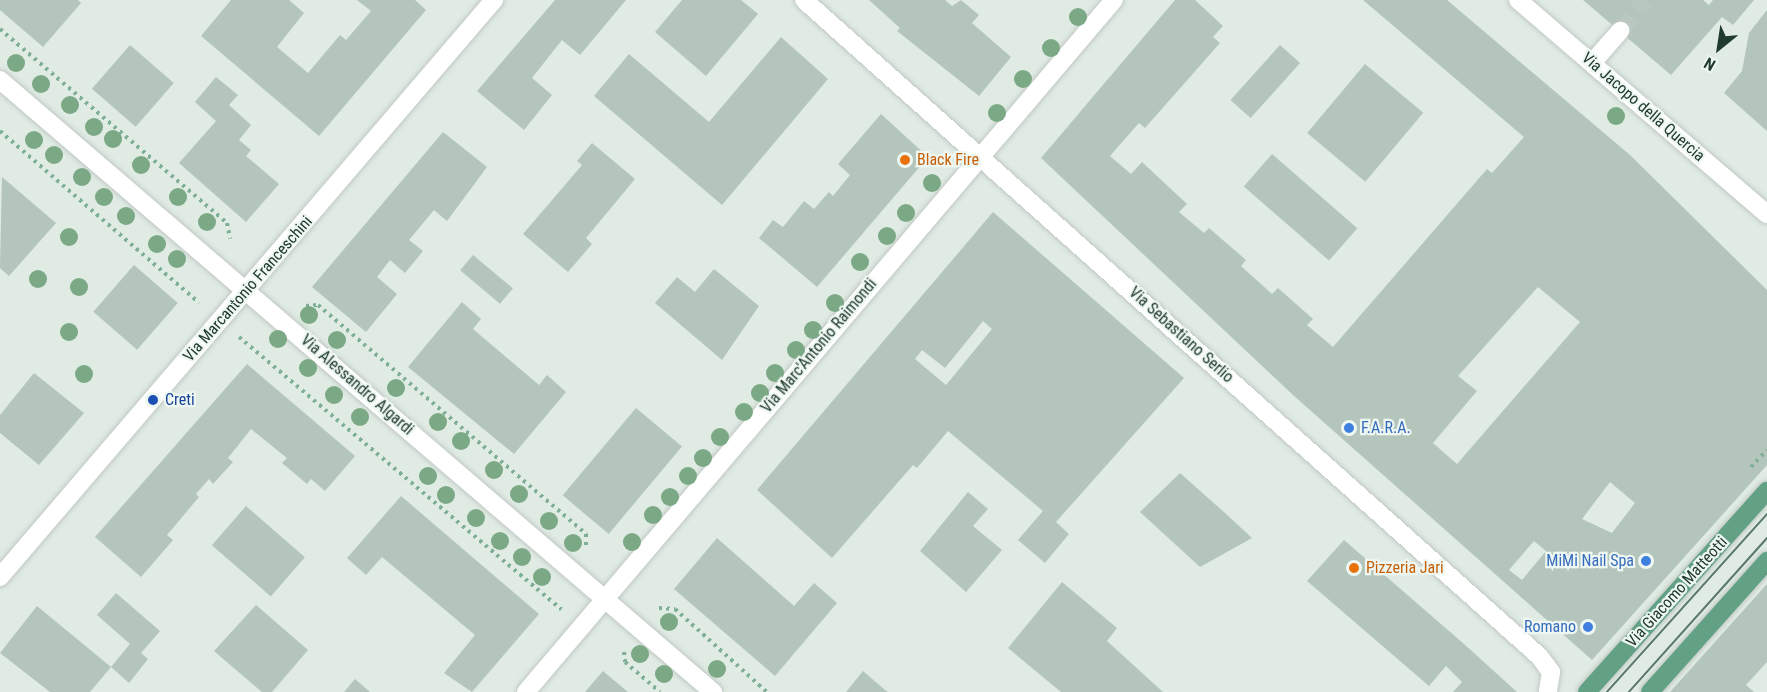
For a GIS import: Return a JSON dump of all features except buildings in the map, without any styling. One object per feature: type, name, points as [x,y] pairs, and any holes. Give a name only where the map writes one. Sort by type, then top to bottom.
[{"type":"main road","name":"Via Giacomo Matteotti","points":[[1587,692],[1767,491]]},
{"type":"main road","points":[[1650,692],[1767,561]]},
{"type":"street","name":"Via Marcantonio Franceschini","points":[[0,577],[494,0]]},
{"type":"street","name":"Via Sebastiano Serlio","points":[[804,0],[982,155],[1539,656],[1550,684]]},
{"type":"street","name":"Via Marc'Antonio Raimondi","points":[[526,692],[1114,0]]},
{"type":"street","name":"Via Jacopo della Quercia","points":[[1518,0],[1767,214]]},
{"type":"street","points":[[1592,63],[1620,31]]},
{"type":"street","name":"Via Alessandro Algardi","points":[[0,80],[606,598],[712,692]]},
{"type":"path","points":[[0,29],[226,223],[228,237],[237,245]]},
{"type":"path","points":[[0,131],[193,297]]},
{"type":"path","points":[[297,300],[327,313],[586,534],[586,547],[593,552]]},
{"type":"path","points":[[246,344],[552,602]]},
{"type":"path","points":[[652,602],[661,609],[675,609],[767,692]]},
{"type":"path","points":[[616,644],[624,651],[625,662],[660,692]]},
{"type":"tunnel","points":[[1620,31],[1646,0]]},
{"type":"tram line","points":[[1607,692],[1767,514]]},
{"type":"tram line","points":[[1629,692],[1767,538]]},
{"type":"place","name":"Black Fire","points":[[905,160]]},
{"type":"place","name":"Creti","points":[[153,400]]},
{"type":"place","name":"F.A.R.A.","points":[[1349,428]]},
{"type":"place","name":"MiMi Nail Spa","points":[[1646,561]]},
{"type":"place","name":"Pizzeria Jari","points":[[1354,568]]},
{"type":"place","name":"Romano","points":[[1588,627]]}]
